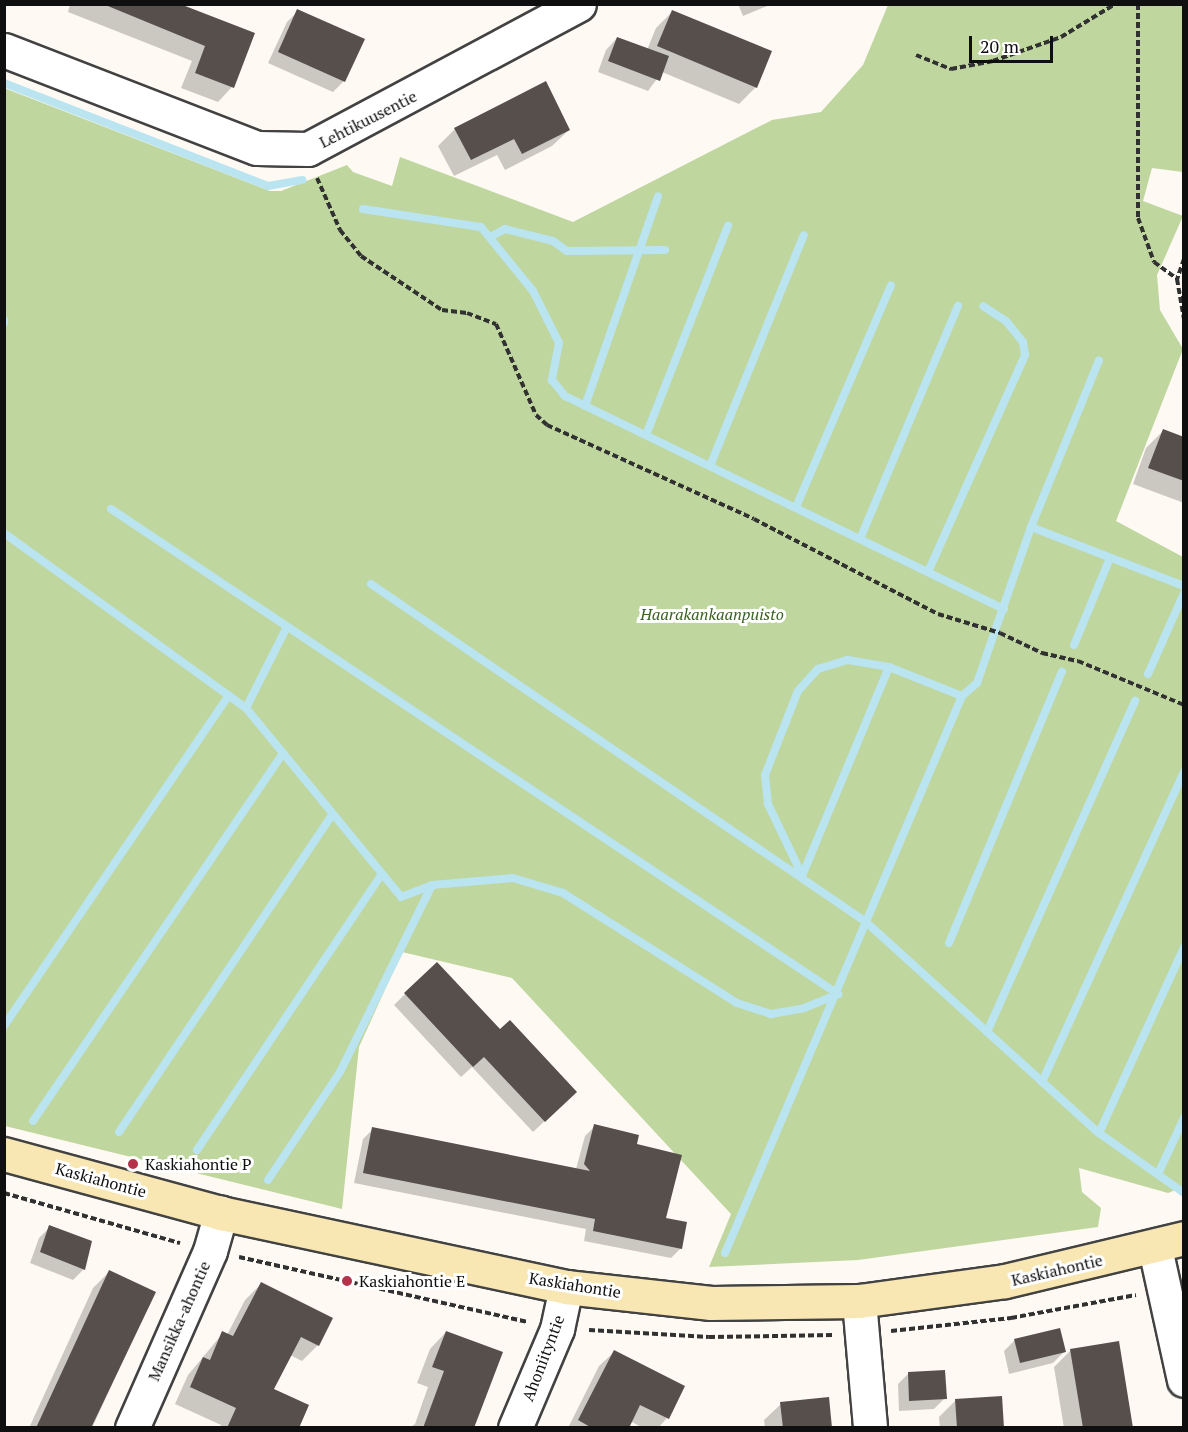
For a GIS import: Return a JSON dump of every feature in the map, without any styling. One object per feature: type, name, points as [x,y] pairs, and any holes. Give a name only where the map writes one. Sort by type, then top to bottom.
[{"type":"street","name":"Lehtikuusentie","points":[[4,50],[257,148],[308,149],[458,72],[562,9]]},
{"type":"street","name":"Kaskiahontie","points":[[4,1154],[221,1213],[566,1287],[711,1303],[859,1301],[1005,1281],[1169,1243]]},
{"type":"street","name":"Mansikka-ahontie","points":[[132,1428],[210,1251],[221,1213]]},
{"type":"street","points":[[1169,1243],[1184,1380]]},
{"type":"street","name":"Ahoniityntie","points":[[515,1428],[557,1329],[566,1287]]},
{"type":"street","points":[[859,1301],[870,1428]]},
{"type":"path","points":[[916,55],[951,69],[993,61],[1061,37],[1114,4]]},
{"type":"path","points":[[1138,4],[1138,218],[1154,262],[1177,279]]},
{"type":"path","points":[[308,149],[340,230],[361,256],[442,310],[467,313],[496,324],[536,415],[547,424],[754,519],[938,614],[990,629],[1042,653],[1078,661],[1184,705]]},
{"type":"path","points":[[1184,259],[1177,279],[1184,319]]},
{"type":"green space","name":"Haarakankaanpuisto","points":[[888,5],[1183,5],[1183,172],[1152,168],[1143,201],[1183,216],[1157,275],[1160,310],[1183,349],[1116,521],[1183,557],[1183,1187],[1168,1193],[1079,1168],[1082,1192],[1101,1208],[1098,1227],[858,1260],[709,1267],[731,1214],[512,978],[402,952],[359,1047],[342,1209],[5,1126],[4,88],[270,191],[281,191],[347,165],[353,172],[392,186],[400,157],[573,222],[772,120],[821,112],[863,65]]},
{"type":"building","points":[[103,4],[180,4],[255,33],[234,88],[195,73],[205,46]]},
{"type":"building","points":[[297,9],[365,39],[345,82],[278,52]]},
{"type":"building","points":[[672,10],[772,51],[757,88],[657,46]]},
{"type":"building","points":[[617,37],[669,56],[660,81],[608,61]]},
{"type":"building","points":[[546,81],[570,130],[522,154],[514,139],[471,160],[454,128]]},
{"type":"building","points":[[1163,429],[1184,437],[1184,481],[1148,468]]},
{"type":"building","points":[[437,962],[500,1029],[510,1020],[577,1092],[545,1122],[484,1057],[473,1067],[404,993]]},
{"type":"building","points":[[594,1124],[639,1135],[637,1144],[682,1155],[666,1218],[687,1222],[682,1249],[593,1231],[595,1219],[363,1173],[372,1127],[590,1171],[584,1164]]},
{"type":"building","points":[[49,1225],[92,1241],[85,1270],[40,1252]]},
{"type":"building","points":[[109,1270],[156,1292],[91,1428],[36,1428]]},
{"type":"building","points":[[261,1282],[333,1318],[319,1346],[301,1337],[274,1389],[309,1405],[299,1428],[227,1428],[236,1408],[190,1387],[203,1357],[210,1360],[222,1331],[233,1336]]},
{"type":"building","points":[[1060,1328],[1066,1352],[1020,1363],[1014,1339]]},
{"type":"building","points":[[446,1331],[503,1352],[474,1428],[423,1428],[444,1371],[432,1367]]},
{"type":"building","points":[[1119,1341],[1133,1428],[1083,1428],[1070,1349]]},
{"type":"building","points":[[614,1350],[685,1386],[669,1419],[640,1405],[629,1428],[592,1428],[578,1420]]},
{"type":"building","points":[[945,1370],[947,1399],[909,1401],[908,1372]]},
{"type":"building","points":[[1002,1396],[1004,1428],[957,1428],[955,1399]]},
{"type":"building","points":[[829,1397],[832,1428],[783,1428],[780,1402]]},
{"type":"waterway","points":[[4,83],[268,186],[302,180]]},
{"type":"waterway","points":[[585,406],[658,196]]},
{"type":"waterway","points":[[363,209],[481,227],[533,291],[559,343],[552,380],[565,396],[1004,609]]},
{"type":"waterway","points":[[646,435],[728,226]]},
{"type":"waterway","points":[[490,237],[505,229],[553,241],[567,251],[665,250]]},
{"type":"waterway","points":[[710,466],[804,235]]},
{"type":"waterway","points":[[796,507],[891,285]]},
{"type":"waterway","points":[[860,539],[958,306]]},
{"type":"waterway","points":[[928,572],[1025,355],[1023,342],[1006,321],[983,306]]},
{"type":"waterway","points":[[725,1253],[962,696],[977,683],[1031,527],[1099,360]]},
{"type":"waterway","points":[[111,509],[838,994]]},
{"type":"waterway","points":[[1031,527],[1184,586]]},
{"type":"waterway","points":[[4,533],[246,708],[401,897],[432,885],[513,878],[563,893],[737,1003],[771,1014],[804,1008],[838,994]]},
{"type":"waterway","points":[[1074,645],[1110,558]]},
{"type":"waterway","points":[[371,584],[866,922],[1099,1133],[1184,1193]]},
{"type":"waterway","points":[[1148,674],[1184,593]]},
{"type":"waterway","points":[[246,708],[287,627]]},
{"type":"waterway","points":[[802,875],[768,804],[765,775],[798,691],[818,669],[848,660],[889,667],[962,696]]},
{"type":"waterway","points":[[802,876],[889,667]]},
{"type":"waterway","points":[[949,943],[1062,672]]},
{"type":"waterway","points":[[4,1026],[229,695]]},
{"type":"waterway","points":[[987,1032],[1135,701]]},
{"type":"waterway","points":[[33,1121],[283,753]]},
{"type":"waterway","points":[[1042,1082],[1184,772]]},
{"type":"waterway","points":[[119,1132],[333,814]]},
{"type":"waterway","points":[[197,1150],[382,874]]},
{"type":"waterway","points":[[268,1180],[340,1072],[432,885]]},
{"type":"waterway","points":[[1099,1133],[1184,947]]},
{"type":"waterway","points":[[1158,1174],[1184,1118]]},
{"type":"place","name":"Kaskiahontie P","points":[[133,1164]]},
{"type":"place","name":"Kaskiahontie E","points":[[347,1281]]}]
